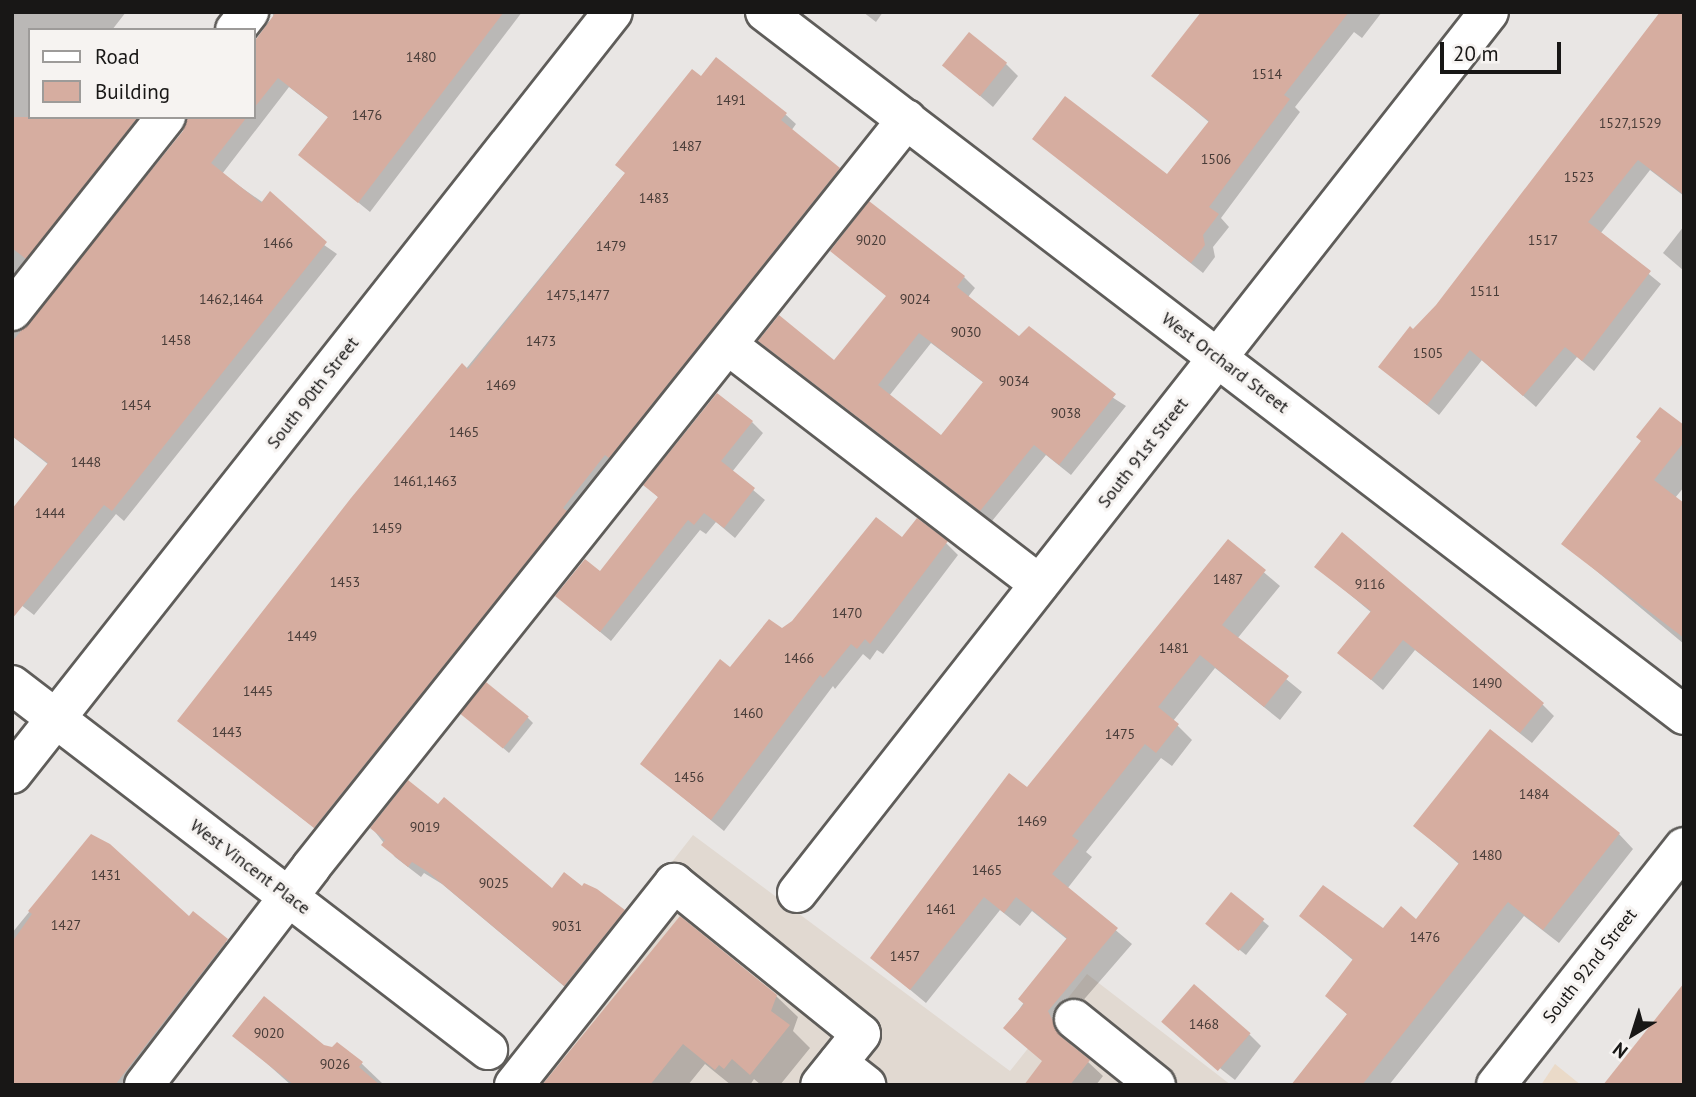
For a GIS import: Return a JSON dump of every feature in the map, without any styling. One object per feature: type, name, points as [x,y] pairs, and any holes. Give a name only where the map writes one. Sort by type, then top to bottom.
[{"type":"street","points":[[237,28],[249,12]]},
{"type":"street","name":"South 90th Street","points":[[12,774],[613,12]]},
{"type":"street","name":"West Orchard Street","points":[[765,12],[1684,715]]},
{"type":"street","name":"South 91st Street","points":[[797,893],[1489,12]]},
{"type":"street","points":[[12,311],[164,119]]},
{"type":"street","points":[[144,1085],[289,896],[907,120]]},
{"type":"street","points":[[729,346],[1039,584]]},
{"type":"street","name":"West Vincent Place","points":[[12,685],[488,1050]]},
{"type":"street","name":"South 92nd Street","points":[[1496,1085],[1684,847]]},
{"type":"street","points":[[514,1085],[674,883],[861,1034],[841,1078]]},
{"type":"street","points":[[1074,1020],[1156,1085]]},
{"type":"shaded area","points":[[693,835],[1010,1071],[1087,974],[1231,1085],[498,1085]]},
{"type":"shaded area","points":[[1555,1064],[1581,1085],[1541,1085]]},
{"type":"building","points":[[276,12],[504,12],[358,203],[298,155],[328,117],[278,78],[256,106],[256,39]]},
{"type":"building","points":[[1201,12],[1349,12],[1284,95],[1290,99],[1209,207],[1219,214],[1203,235],[1205,245],[1191,263],[1032,139],[1065,96],[1167,174],[1209,121],[1151,76]]},
{"type":"building","points":[[1660,12],[1684,12],[1684,195],[1638,160],[1588,222],[1651,271],[1582,361],[1565,347],[1523,396],[1470,350],[1427,405],[1378,367],[1410,326],[1413,329],[1436,305]]},
{"type":"building","points":[[969,32],[1007,63],[980,96],[942,65]]},
{"type":"building","points":[[716,57],[787,113],[781,120],[840,168],[609,458],[605,455],[563,508],[567,511],[314,828],[177,721],[351,498],[462,363],[468,369],[625,173],[615,165],[692,69],[701,76]]},
{"type":"building","points":[[12,117],[136,119],[26,259],[12,248]]},
{"type":"building","points":[[186,119],[245,119],[211,163],[261,203],[270,191],[327,242],[112,511],[104,505],[12,619],[12,509],[48,463],[12,436],[12,342],[183,131]]},
{"type":"building","points":[[869,201],[965,276],[957,287],[1019,336],[1029,326],[1116,394],[1059,465],[1034,445],[980,511],[758,341],[779,315],[834,360],[886,296],[830,251]],"holes":[[[919,333],[983,382],[941,435],[878,385]]]},
{"type":"building","points":[[717,393],[753,421],[721,461],[755,488],[724,528],[704,513],[694,525],[688,520],[600,632],[555,596],[585,559],[600,571],[658,497],[643,485]]},
{"type":"building","points":[[1660,407],[1684,425],[1684,442],[1654,480],[1684,503],[1684,638],[1561,544],[1641,441],[1636,437]]},
{"type":"building","points":[[876,517],[902,537],[917,518],[948,541],[870,644],[865,639],[857,649],[851,644],[823,678],[820,675],[711,820],[640,764],[720,659],[730,667],[769,619],[782,628],[792,621]]},
{"type":"building","points":[[1342,532],[1544,703],[1520,733],[1403,640],[1371,680],[1337,653],[1371,611],[1314,567]]},
{"type":"building","points":[[1228,539],[1266,570],[1222,625],[1289,676],[1264,707],[1200,655],[1158,707],[1179,724],[1156,753],[1145,744],[1072,836],[1079,841],[1052,874],[1118,928],[1048,1011],[1060,1036],[1090,1060],[1070,1085],[1024,1085],[1042,1061],[1003,1028],[1024,1004],[1018,999],[1067,938],[1016,897],[1004,913],[984,897],[910,990],[870,958],[1009,773],[1027,787]]},
{"type":"building","points":[[486,682],[529,717],[503,748],[460,714]]},
{"type":"building","points":[[1490,729],[1620,833],[1543,930],[1508,902],[1362,1085],[1291,1085],[1347,1014],[1325,996],[1353,959],[1299,916],[1323,885],[1383,928],[1401,906],[1416,919],[1459,863],[1413,826]]},
{"type":"building","points":[[408,780],[438,804],[444,797],[552,888],[564,872],[582,886],[584,883],[597,889],[625,910],[564,986],[428,872],[412,862],[408,867],[381,845],[385,840],[370,828]]},
{"type":"building","points":[[91,834],[110,844],[189,916],[193,911],[228,939],[115,1085],[12,1085],[12,942],[32,914],[28,911]]},
{"type":"building","points":[[1231,892],[1264,919],[1239,951],[1205,924]]},
{"type":"building","points":[[680,916],[777,995],[771,1011],[790,1025],[750,1075],[732,1059],[724,1069],[719,1065],[715,1070],[683,1044],[650,1085],[542,1085]]},
{"type":"building","points":[[1684,983],[1684,1085],[1603,1085]]},
{"type":"building","points":[[1194,984],[1251,1033],[1218,1071],[1161,1022]]},
{"type":"building","points":[[264,996],[324,1045],[332,1047],[337,1042],[363,1062],[359,1067],[380,1085],[294,1085],[232,1036]]}]
